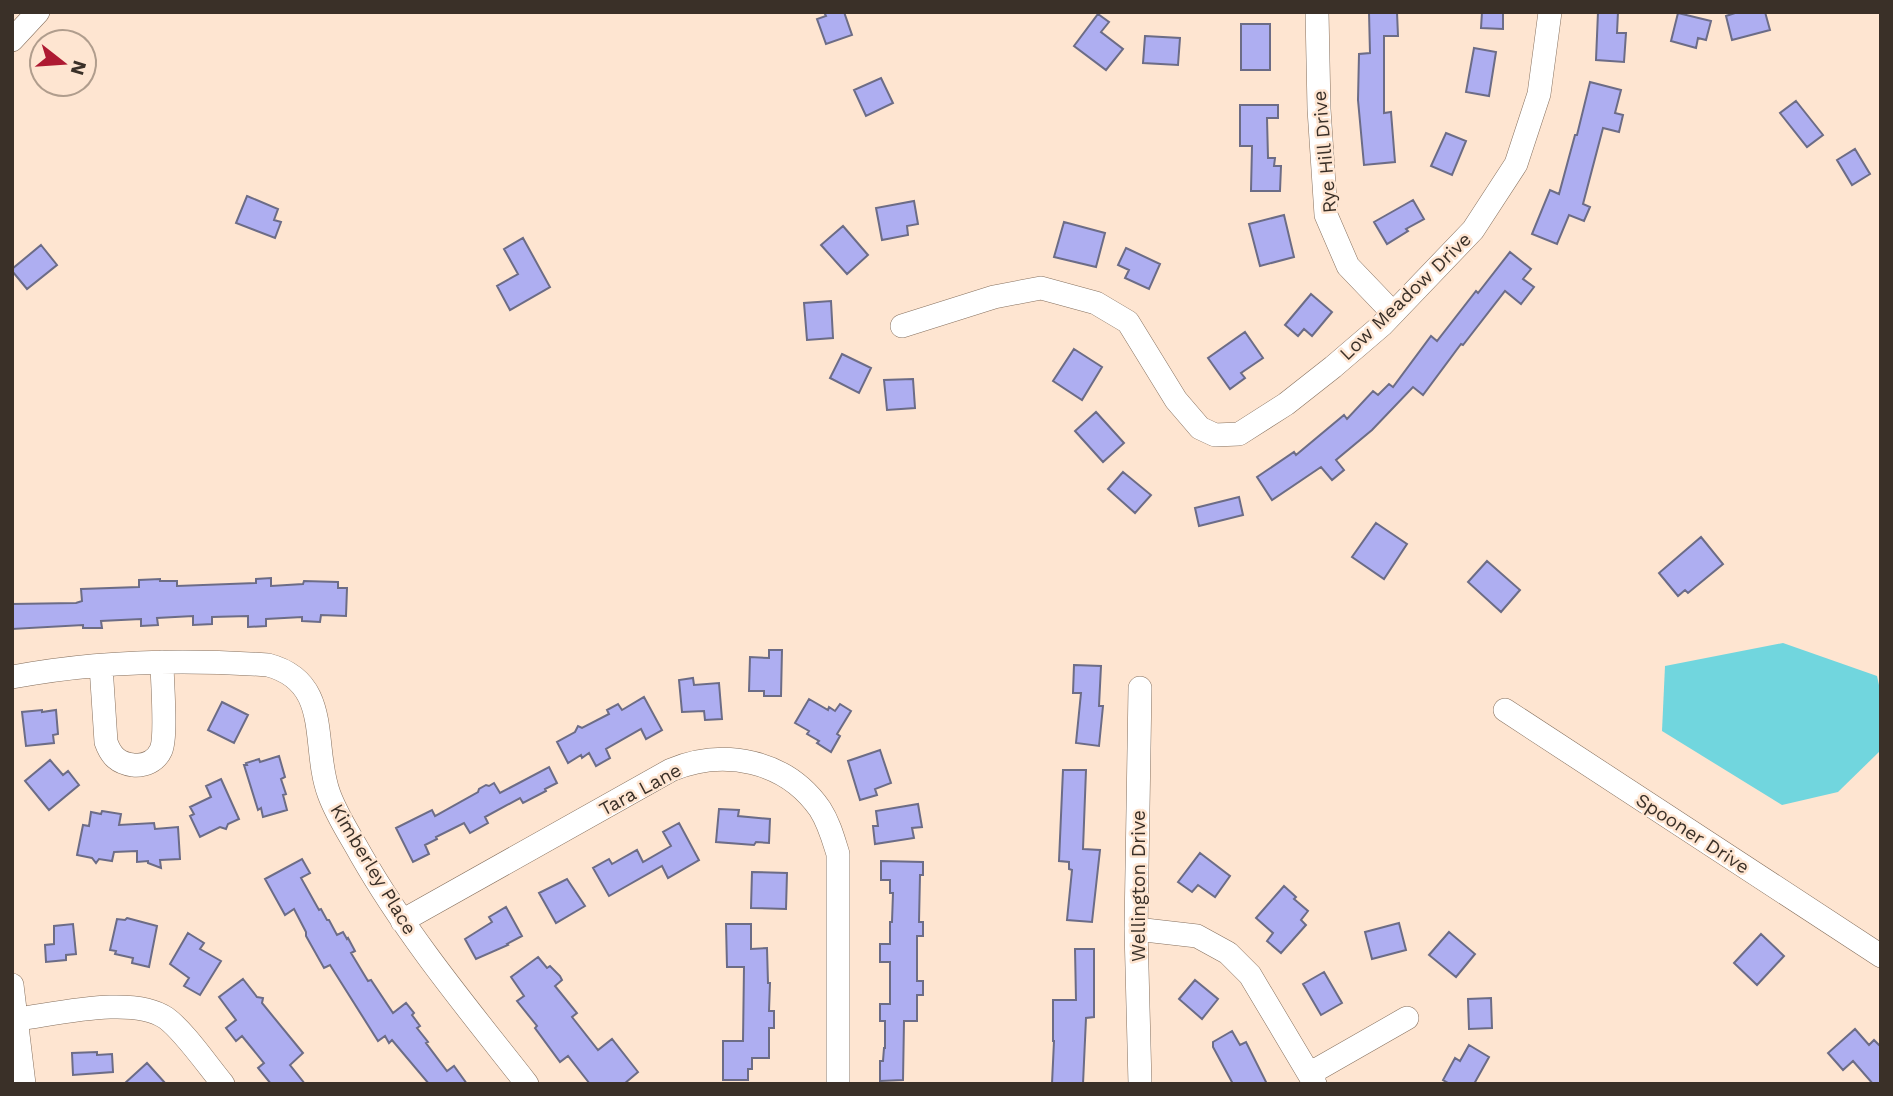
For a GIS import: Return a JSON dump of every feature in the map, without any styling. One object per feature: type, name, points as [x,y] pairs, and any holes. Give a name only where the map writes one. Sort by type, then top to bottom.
[{"type":"street","points":[[12,40],[38,12]]},
{"type":"street","name":"Rye Hill Drive","points":[[1317,12],[1319,109],[1326,215],[1348,266],[1394,313]]},
{"type":"street","name":"Low Meadow Drive","points":[[902,326],[994,297],[1041,288],[1096,303],[1128,322],[1176,400],[1200,428],[1215,435],[1239,434],[1286,404],[1333,367],[1394,313],[1473,230],[1516,164],[1539,94],[1550,12]]},
{"type":"street","points":[[101,666],[106,742],[119,762],[138,766],[157,756],[164,741],[162,662]]},
{"type":"street","name":"Kimberley Place","points":[[12,677],[101,666],[221,662],[268,665],[296,678],[314,705],[320,754],[329,793],[339,816],[402,921],[527,1084]]},
{"type":"street","name":"Wellington Drive","points":[[1140,688],[1136,929],[1140,1084]]},
{"type":"street","name":"Spooner Drive","points":[[1506,710],[1881,956]]},
{"type":"street","name":"Tara Lane","points":[[402,921],[679,767],[698,761],[724,758],[750,761],[768,767],[798,785],[820,809],[838,854],[838,1084]]},
{"type":"street","points":[[1136,929],[1197,936],[1228,953],[1250,975],[1312,1079],[1407,1017]]},
{"type":"street","points":[[12,985],[24,1084]]},
{"type":"street","points":[[17,1019],[113,1006],[149,1009],[166,1018],[179,1030],[223,1084]]},
{"type":"water","points":[[1783,643],[1877,676],[1881,694],[1881,750],[1838,792],[1782,805],[1662,731],[1665,666]]},
{"type":"building","points":[[824,12],[844,12],[852,35],[826,44],[817,19],[826,16]]},
{"type":"building","points":[[1369,12],[1397,12],[1398,36],[1384,36],[1384,113],[1391,112],[1395,162],[1364,165],[1358,100],[1359,54],[1370,53]]},
{"type":"building","points":[[1482,12],[1503,12],[1503,29],[1481,28]]},
{"type":"building","points":[[1598,12],[1618,12],[1617,33],[1626,33],[1624,62],[1596,60]]},
{"type":"building","points":[[1738,12],[1765,12],[1770,30],[1732,40],[1726,16]]},
{"type":"building","points":[[1678,13],[1711,21],[1706,40],[1698,38],[1696,48],[1671,41]]},
{"type":"building","points":[[1098,14],[1109,22],[1101,32],[1123,49],[1106,70],[1074,46]]},
{"type":"building","points":[[1241,24],[1270,24],[1270,70],[1241,70]]},
{"type":"building","points":[[1145,36],[1180,38],[1178,65],[1143,63]]},
{"type":"building","points":[[1474,48],[1496,52],[1489,96],[1466,92]]},
{"type":"building","points":[[881,78],[893,103],[866,116],[854,90]]},
{"type":"building","points":[[1590,82],[1621,90],[1615,113],[1623,115],[1619,132],[1603,128],[1583,204],[1590,207],[1584,221],[1569,215],[1557,244],[1532,234],[1550,190],[1559,194]]},
{"type":"building","points":[[1796,101],[1823,135],[1807,147],[1780,113]]},
{"type":"building","points":[[1240,105],[1278,105],[1278,118],[1267,118],[1268,158],[1275,158],[1274,166],[1281,166],[1280,191],[1251,191],[1252,146],[1240,146]]},
{"type":"building","points":[[1446,133],[1466,141],[1452,175],[1431,166]]},
{"type":"building","points":[[1855,149],[1870,174],[1852,185],[1837,160]]},
{"type":"building","points":[[247,196],[278,209],[274,220],[281,222],[275,238],[236,223]]},
{"type":"building","points":[[1413,200],[1424,219],[1387,244],[1374,222]]},
{"type":"building","points":[[914,201],[918,224],[907,226],[908,235],[882,240],[876,208]]},
{"type":"building","points":[[1284,215],[1294,257],[1260,266],[1249,224]]},
{"type":"building","points":[[1064,222],[1105,233],[1096,267],[1054,257]]},
{"type":"building","points":[[843,226],[868,255],[847,274],[821,245]]},
{"type":"building","points":[[523,238],[550,287],[510,310],[497,286],[518,274],[504,249]]},
{"type":"building","points":[[41,245],[57,265],[27,289],[12,269]]},
{"type":"building","points":[[1126,248],[1160,264],[1149,289],[1125,278],[1129,270],[1118,265]]},
{"type":"building","points":[[1510,252],[1531,269],[1523,279],[1534,287],[1521,304],[1505,291],[1423,395],[1413,387],[1372,430],[1336,460],[1344,470],[1332,480],[1321,467],[1272,500],[1257,477],[1294,452],[1296,455],[1344,415],[1347,419],[1373,391],[1378,395],[1389,384],[1393,387],[1431,336],[1437,341]]},
{"type":"building","points":[[1311,294],[1332,312],[1312,336],[1304,329],[1298,336],[1285,325]]},
{"type":"building","points":[[831,301],[833,338],[807,340],[804,303]]},
{"type":"building","points":[[1245,332],[1263,358],[1241,373],[1245,378],[1230,389],[1208,358]]},
{"type":"building","points":[[1074,349],[1102,367],[1082,400],[1053,381]]},
{"type":"building","points":[[842,354],[871,368],[859,393],[830,378]]},
{"type":"building","points":[[913,379],[915,408],[887,410],[884,380]]},
{"type":"building","points":[[1096,412],[1124,443],[1103,462],[1075,431]]},
{"type":"building","points":[[1123,472],[1151,495],[1135,513],[1108,489]]},
{"type":"building","points":[[1239,497],[1243,515],[1199,526],[1195,508]]},
{"type":"building","points":[[1376,523],[1407,544],[1384,579],[1352,557]]},
{"type":"building","points":[[1701,537],[1723,564],[1688,593],[1685,590],[1678,596],[1659,573]]},
{"type":"building","points":[[1487,561],[1520,590],[1501,612],[1468,582]]},
{"type":"building","points":[[271,578],[271,586],[303,584],[304,581],[338,582],[338,588],[347,588],[346,616],[321,615],[320,622],[302,621],[302,617],[266,619],[266,626],[248,627],[248,616],[212,617],[212,624],[193,625],[193,616],[157,618],[158,625],[141,626],[141,619],[101,621],[102,628],[83,628],[83,625],[12,629],[12,604],[76,603],[82,601],[81,589],[139,587],[139,580],[177,581],[177,586],[256,583],[256,579]]},
{"type":"building","points":[[769,650],[782,650],[781,696],[764,696],[764,691],[749,691],[750,657],[769,658]]},
{"type":"building","points":[[1074,665],[1101,666],[1099,706],[1103,706],[1099,746],[1076,743],[1081,693],[1073,693]]},
{"type":"building","points":[[693,678],[694,685],[719,683],[722,719],[705,720],[704,711],[682,712],[679,680]]},
{"type":"building","points":[[644,697],[662,730],[646,739],[641,729],[606,749],[610,758],[596,766],[589,753],[568,763],[557,742],[575,732],[578,726],[582,728],[609,714],[607,710],[618,704],[622,710]]},
{"type":"building","points":[[809,699],[828,710],[829,707],[835,711],[840,704],[851,711],[837,734],[840,736],[831,752],[807,734],[809,731],[795,723]]},
{"type":"building","points":[[222,702],[248,715],[234,743],[208,730]]},
{"type":"building","points":[[56,710],[58,734],[53,735],[54,743],[26,746],[22,712]]},
{"type":"building","points":[[880,750],[891,783],[875,789],[877,795],[860,800],[848,761]]},
{"type":"building","points":[[279,756],[285,777],[281,779],[287,810],[263,817],[261,808],[258,810],[244,765]]},
{"type":"building","points":[[50,760],[63,775],[68,771],[79,785],[49,810],[25,781]]},
{"type":"building","points":[[549,767],[557,783],[545,789],[546,791],[523,803],[520,798],[485,817],[488,823],[470,833],[464,823],[436,837],[437,839],[425,845],[429,854],[413,862],[396,828],[432,810],[435,816],[486,785],[494,783],[500,793]]},
{"type":"building","points":[[1063,770],[1086,770],[1083,849],[1100,850],[1092,922],[1067,920],[1072,870],[1069,869],[1069,862],[1059,861]]},
{"type":"building","points":[[221,779],[239,819],[228,824],[226,829],[220,827],[200,837],[190,816],[194,814],[190,807],[211,797],[206,786]]},
{"type":"building","points":[[918,804],[922,827],[912,828],[914,838],[875,844],[873,826],[878,826],[876,811]]},
{"type":"building","points":[[719,809],[739,810],[738,816],[770,819],[769,843],[756,842],[754,845],[716,842]]},
{"type":"building","points":[[102,811],[121,814],[119,825],[154,823],[155,829],[178,827],[180,859],[160,860],[161,868],[148,861],[137,862],[137,851],[114,852],[112,861],[99,859],[96,863],[92,858],[77,855],[83,825],[89,826],[91,812],[101,814]]},
{"type":"building","points":[[679,823],[699,860],[668,878],[662,866],[609,896],[593,868],[609,859],[612,864],[637,850],[643,862],[671,846],[663,832]]},
{"type":"building","points":[[1200,853],[1230,876],[1215,897],[1198,885],[1192,892],[1178,882]]},
{"type":"building","points":[[302,859],[310,873],[301,878],[337,935],[343,932],[348,938],[355,951],[351,953],[368,981],[371,980],[393,1013],[406,1003],[414,1013],[412,1015],[420,1026],[417,1028],[428,1042],[426,1043],[447,1071],[454,1066],[467,1084],[429,1084],[392,1040],[389,1043],[385,1036],[378,1041],[330,965],[324,968],[294,909],[285,915],[265,879]]},
{"type":"building","points":[[881,861],[923,862],[923,875],[920,875],[919,922],[923,922],[923,936],[917,936],[917,981],[923,981],[923,995],[917,995],[917,1021],[904,1021],[903,1080],[880,1081],[880,1061],[883,1061],[885,1048],[885,1021],[880,1021],[880,1004],[890,1004],[890,962],[880,962],[880,944],[890,944],[893,893],[890,893],[890,880],[881,880]]},
{"type":"building","points":[[752,872],[787,873],[786,909],[751,908]]},
{"type":"building","points":[[567,879],[585,906],[556,923],[539,893]]},
{"type":"building","points":[[1284,886],[1308,911],[1301,920],[1306,925],[1281,953],[1267,941],[1273,933],[1256,918]]},
{"type":"building","points":[[506,907],[522,936],[476,959],[465,939],[492,922],[489,917]]},
{"type":"building","points":[[127,918],[157,926],[149,967],[132,963],[133,958],[115,954],[116,951],[110,950],[117,919]]},
{"type":"building","points":[[1399,923],[1406,950],[1372,959],[1365,932]]},
{"type":"building","points":[[73,924],[76,954],[66,955],[66,960],[46,962],[45,945],[54,944],[54,926]]},
{"type":"building","points":[[726,924],[751,924],[751,949],[767,948],[769,1011],[774,1011],[774,1028],[769,1028],[769,1058],[752,1058],[748,1080],[723,1080],[723,1041],[743,1041],[744,967],[727,967]]},
{"type":"building","points":[[1449,932],[1475,954],[1456,977],[1429,955]]},
{"type":"building","points":[[188,933],[204,943],[200,949],[221,961],[200,995],[184,986],[189,978],[170,964]]},
{"type":"building","points":[[1761,934],[1784,956],[1757,985],[1734,963]]},
{"type":"building","points":[[1075,949],[1094,949],[1094,1017],[1086,1018],[1083,1084],[1052,1084],[1053,1000],[1076,1000]]},
{"type":"building","points":[[538,957],[547,968],[550,966],[560,976],[562,980],[555,986],[577,1013],[572,1017],[598,1050],[612,1039],[638,1072],[624,1084],[590,1084],[568,1056],[560,1062],[535,1028],[537,1026],[517,1001],[524,996],[511,977]]},
{"type":"building","points":[[1324,972],[1342,1003],[1321,1015],[1303,984]]},
{"type":"building","points":[[243,979],[257,997],[263,998],[262,1003],[303,1053],[290,1065],[305,1084],[271,1084],[258,1068],[264,1063],[242,1036],[236,1041],[226,1028],[236,1020],[219,997]]},
{"type":"building","points":[[1195,980],[1218,999],[1202,1019],[1179,999]]},
{"type":"building","points":[[1491,998],[1492,1028],[1469,1029],[1468,999]]},
{"type":"building","points":[[1855,1029],[1869,1045],[1874,1040],[1881,1047],[1881,1084],[1873,1084],[1853,1061],[1843,1070],[1828,1053]]},
{"type":"building","points":[[1232,1031],[1240,1045],[1246,1042],[1267,1084],[1233,1084],[1213,1047],[1213,1042]]},
{"type":"building","points":[[1469,1045],[1489,1057],[1474,1084],[1450,1084],[1443,1080],[1455,1058],[1460,1061]]},
{"type":"building","points":[[97,1052],[97,1055],[112,1054],[113,1072],[73,1075],[72,1053]]},
{"type":"building","points":[[147,1063],[166,1084],[124,1084]]}]
